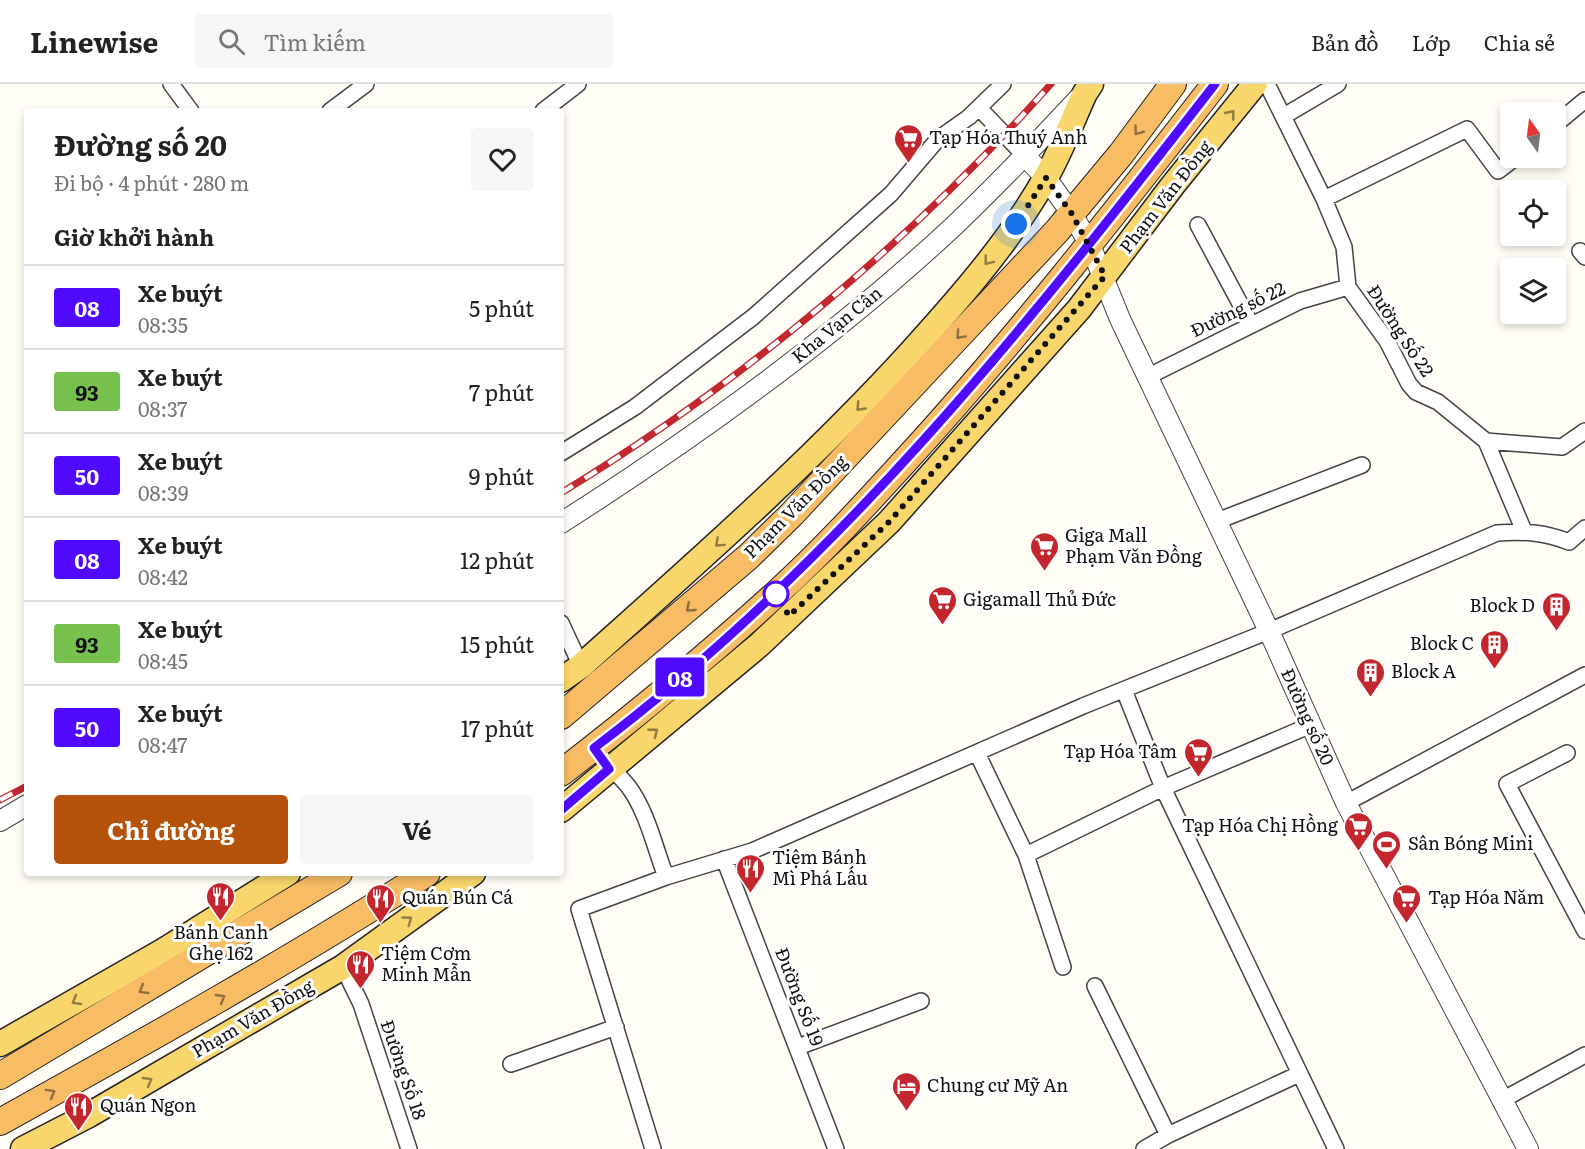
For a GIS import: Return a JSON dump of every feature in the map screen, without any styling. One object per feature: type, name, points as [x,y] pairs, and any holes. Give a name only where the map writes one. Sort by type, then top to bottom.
[{"type":"highway","name":"Phạm Văn Đồng","points":[[564,713],[731,572],[791,515],[1072,214],[1121,154],[1173,84]]},
{"type":"highway","name":"Phạm Văn Đồng","points":[[564,770],[630,720],[779,591],[852,519],[942,421],[1090,246],[1215,84]]},
{"type":"highway","name":"Phạm Văn Đồng","points":[[0,1122],[163,1032],[341,928],[422,876]]},
{"type":"highway","points":[[0,1076],[325,877]]},
{"type":"main road","name":"Phạm Văn Đồng","points":[[564,807],[759,645],[889,522],[965,439],[1105,276],[1173,185],[1255,84]]},
{"type":"main road","name":"Phạm Văn Đồng","points":[[564,678],[581,666],[767,499],[875,391],[976,277],[1046,178],[1088,88]]},
{"type":"main road","points":[[942,421],[965,439]]},
{"type":"main road","points":[[0,1044],[164,951],[283,876]]},
{"type":"main road","name":"Phạm Văn Đồng","points":[[23,1149],[89,1115],[343,967],[469,876]]},
{"type":"street","points":[[171,84],[189,108]]},
{"type":"street","points":[[334,108],[366,84]]},
{"type":"street","points":[[547,108],[578,84]]},
{"type":"street","points":[[564,451],[634,406],[753,317],[891,194],[938,139],[979,108],[1003,84]]},
{"type":"street","name":"Đường Số 22","points":[[1268,84],[1324,199],[1344,247],[1348,287],[1387,341],[1409,384],[1416,392],[1438,402],[1486,441]]},
{"type":"street","points":[[1284,116],[1338,84]]},
{"type":"street","name":"Kha Vạn Cân","points":[[564,522],[691,435],[834,329],[947,232],[1025,156],[1088,88]]},
{"type":"street","points":[[1566,116],[1585,100]]},
{"type":"street","points":[[979,108],[1025,156]]},
{"type":"street","points":[[1324,199],[1467,129],[1498,171],[1502,168]]},
{"type":"street","name":"Đường số 20","points":[[1025,156],[1046,178],[1072,214],[1090,246],[1105,276],[1120,319],[1269,631],[1346,803],[1528,1149]]},
{"type":"street","points":[[1198,225],[1251,324]]},
{"type":"street","name":"Đường số 22","points":[[1149,376],[1300,301],[1348,287]]},
{"type":"street","points":[[1524,531],[1486,441],[1562,447],[1585,431]]},
{"type":"street","points":[[1217,521],[1362,465]]},
{"type":"street","points":[[653,1149],[579,909],[666,877],[752,851],[1124,690],[1269,631],[1497,533],[1524,531],[1549,534],[1569,542],[1585,528]]},
{"type":"street","points":[[564,629],[581,666]]},
{"type":"street","points":[[1346,803],[1585,675]]},
{"type":"street","points":[[1124,690],[1162,788],[1336,1149]]},
{"type":"street","points":[[1026,855],[1162,788],[1311,725]]},
{"type":"street","points":[[594,748],[609,769],[628,786],[640,807],[666,877]]},
{"type":"street","points":[[977,753],[1026,855],[1063,967]]},
{"type":"street","points":[[1567,753],[1507,784],[1585,931]]},
{"type":"street","points":[[0,821],[24,807]]},
{"type":"street","name":"Đường Số 19","points":[[724,859],[836,1149]]},
{"type":"street","name":"Đường Số 18","points":[[343,967],[361,1004],[409,1149]]},
{"type":"street","points":[[1095,986],[1168,1135]]},
{"type":"street","points":[[798,1047],[921,1000]]},
{"type":"street","points":[[511,1064],[615,1027]]},
{"type":"street","points":[[1502,1100],[1585,1055]]},
{"type":"street","points":[[1144,1149],[1168,1135],[1299,1074]]},
{"type":"railway","points":[[564,491],[694,405],[821,306],[882,254],[940,199],[1051,84]]},
{"type":"railway","points":[[0,800],[24,788]]},
{"type":"bus line","name":"08","points":[[564,808],[609,769],[594,748],[630,720],[779,591],[852,519],[942,421],[1090,246],[1215,84]]},
{"type":"place","name":"Tạp Hóa Thuý Anh","points":[[908,164]]},
{"type":"place","name":"Giga Mall Phạm Văn Đồng","points":[[1044,572]]},
{"type":"place","name":"Gigamall Thủ Đức","points":[[942,626]]},
{"type":"place","name":"Block D","points":[[1556,632]]},
{"type":"place","name":"Block C","points":[[1495,670]]},
{"type":"place","name":"Block A","points":[[1370,698]]},
{"type":"place","name":"Tạp Hóa Tâm","points":[[1198,778]]},
{"type":"place","name":"Tạp Hóa Chị Hồng","points":[[1359,852]]},
{"type":"place","name":"Sân Bóng Mini","points":[[1387,870]]},
{"type":"place","name":"Tiệm Bánh Mì Phá Lấu","points":[[751,894]]},
{"type":"place","name":"Bánh Canh Ghẹ 162","points":[[221,922]]},
{"type":"place","name":"Quán Bún Cá","points":[[381,924]]},
{"type":"place","name":"Tạp Hóa Năm","points":[[1407,924]]},
{"type":"place","name":"Tiệm Cơm Minh Mẫn","points":[[360,990]]},
{"type":"place","name":"Chung cư Mỹ An","points":[[906,1112]]},
{"type":"place","name":"Quán Ngon","points":[[79,1132]]},
{"type":"route","points":[[776,594],[789,616],[889,522],[993,407],[1105,276],[1072,214],[1046,178],[1016,224]]}]
